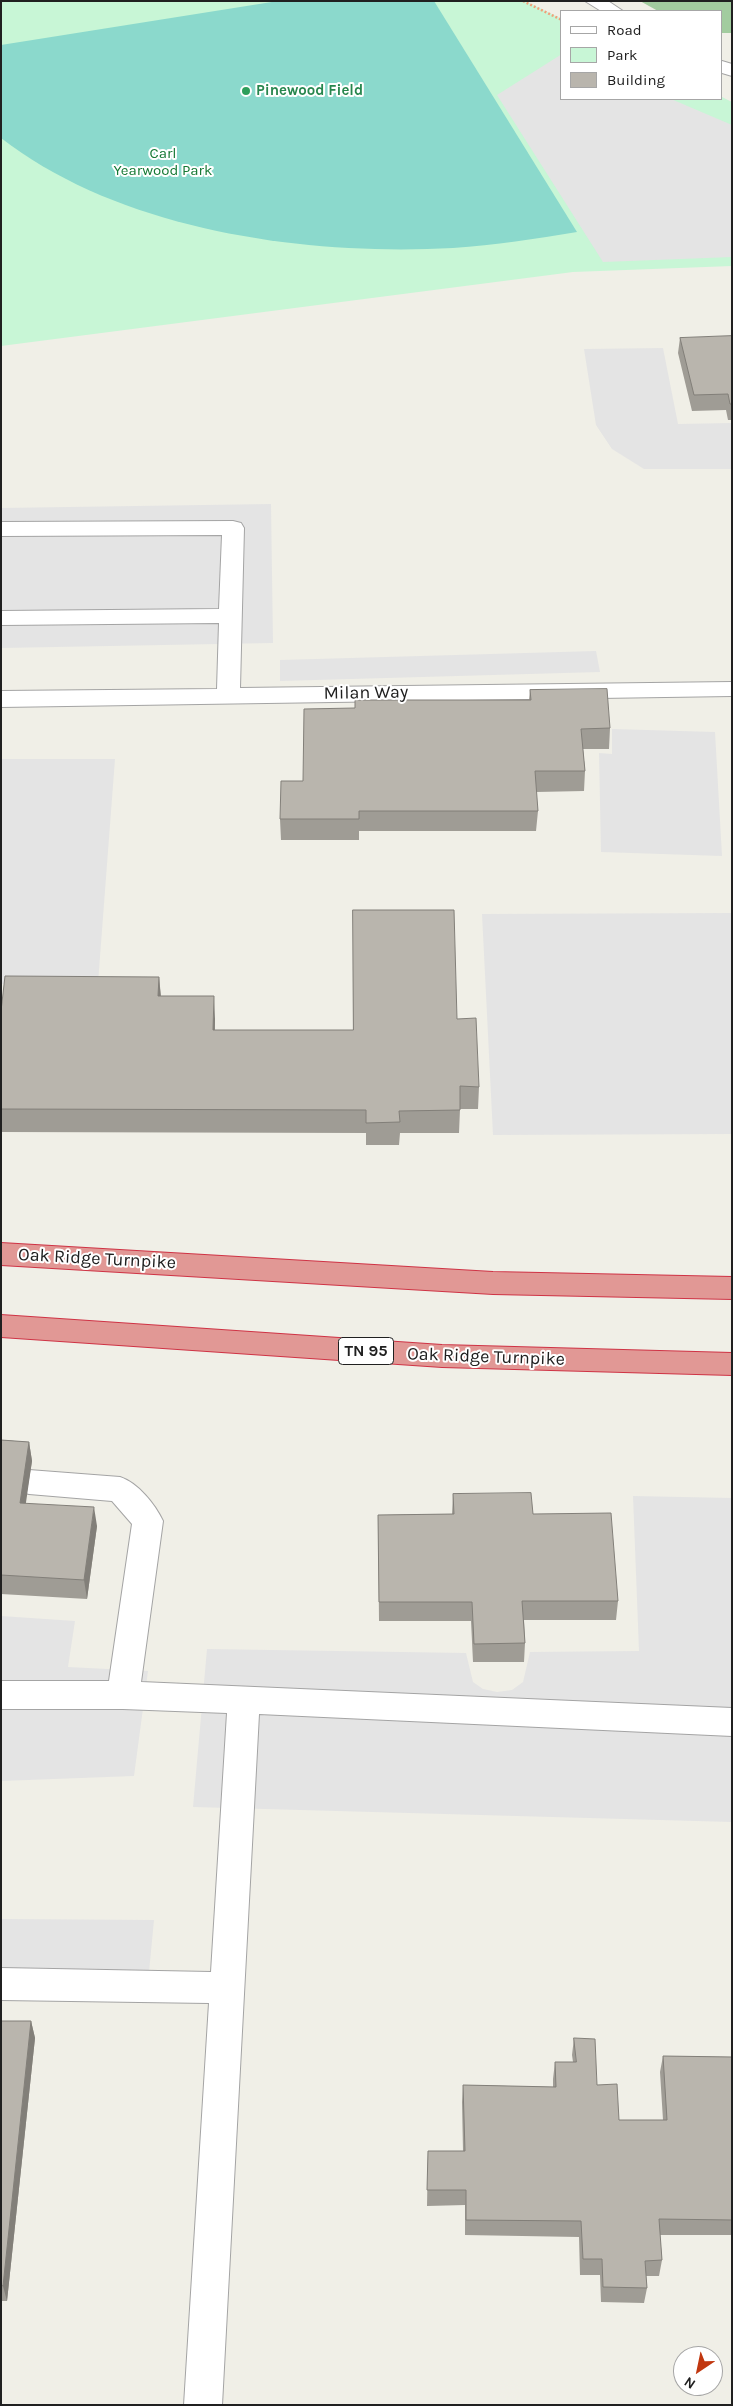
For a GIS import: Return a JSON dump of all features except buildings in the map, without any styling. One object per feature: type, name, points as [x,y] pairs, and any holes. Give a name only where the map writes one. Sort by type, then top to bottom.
[{"type":"highway","name":"Oak Ridge Turnpike","points":[[1,1254],[493,1284],[732,1288]]},
{"type":"highway","name":"Oak Ridge Turnpike","points":[[1,1326],[442,1356],[732,1364]]},
{"type":"street","points":[[594,1],[612,10]]},
{"type":"street","points":[[1,529],[233,528],[228,695]]},
{"type":"street","points":[[1,618],[230,616]]},
{"type":"street","name":"Milan Way","points":[[1,698],[732,689]]},
{"type":"street","points":[[29,1482],[120,1490],[148,1521],[123,1695]]},
{"type":"street","points":[[1,1695],[123,1695],[732,1722]]},
{"type":"street","points":[[203,2405],[244,1700]]},
{"type":"street","points":[[1,1984],[227,1988]]},
{"type":"path","points":[[523,1],[560,19]]},
{"type":"green space","name":"Carl Yearwood Park","points":[[1,1],[525,1],[560,18],[560,100],[723,100],[723,98],[732,102],[732,266],[573,272],[1,346]]},
{"type":"green space","name":"Pinewood Field","points":[[278,1],[434,1],[577,232],[515,242],[453,248],[337,247],[277,241],[217,231],[158,216],[101,196],[49,170],[1,138],[1,45]]},
{"type":"green space","points":[[640,1],[732,1],[732,33],[723,33],[723,10],[656,10]]},
{"type":"shaded area","points":[[560,55],[560,100],[673,100],[732,125],[732,257],[603,262],[497,95]]},
{"type":"shaded area","points":[[663,348],[678,424],[732,423],[732,469],[644,469],[612,449],[596,425],[584,349]]},
{"type":"shaded area","points":[[271,504],[273,643],[1,648],[1,508]]},
{"type":"shaded area","points":[[596,651],[600,672],[280,681],[280,660]]},
{"type":"shaded area","points":[[612,729],[715,732],[722,856],[601,852],[599,753],[612,754]]},
{"type":"shaded area","points":[[1,759],[115,759],[98,983],[1,984]]},
{"type":"shaded area","points":[[732,913],[732,1134],[493,1135],[482,914]]},
{"type":"shaded area","points":[[633,1496],[732,1498],[732,1822],[193,1807],[207,1649],[466,1653],[473,1682],[483,1689],[497,1692],[512,1690],[523,1682],[530,1652],[639,1651]]},
{"type":"shaded area","points":[[1,1616],[75,1621],[68,1667],[148,1671],[134,1776],[1,1781]]},
{"type":"shaded area","points":[[1,1919],[154,1920],[149,1972],[1,1972]]},
{"type":"place","name":"Pinewood Field","points":[[246,91]]}]
